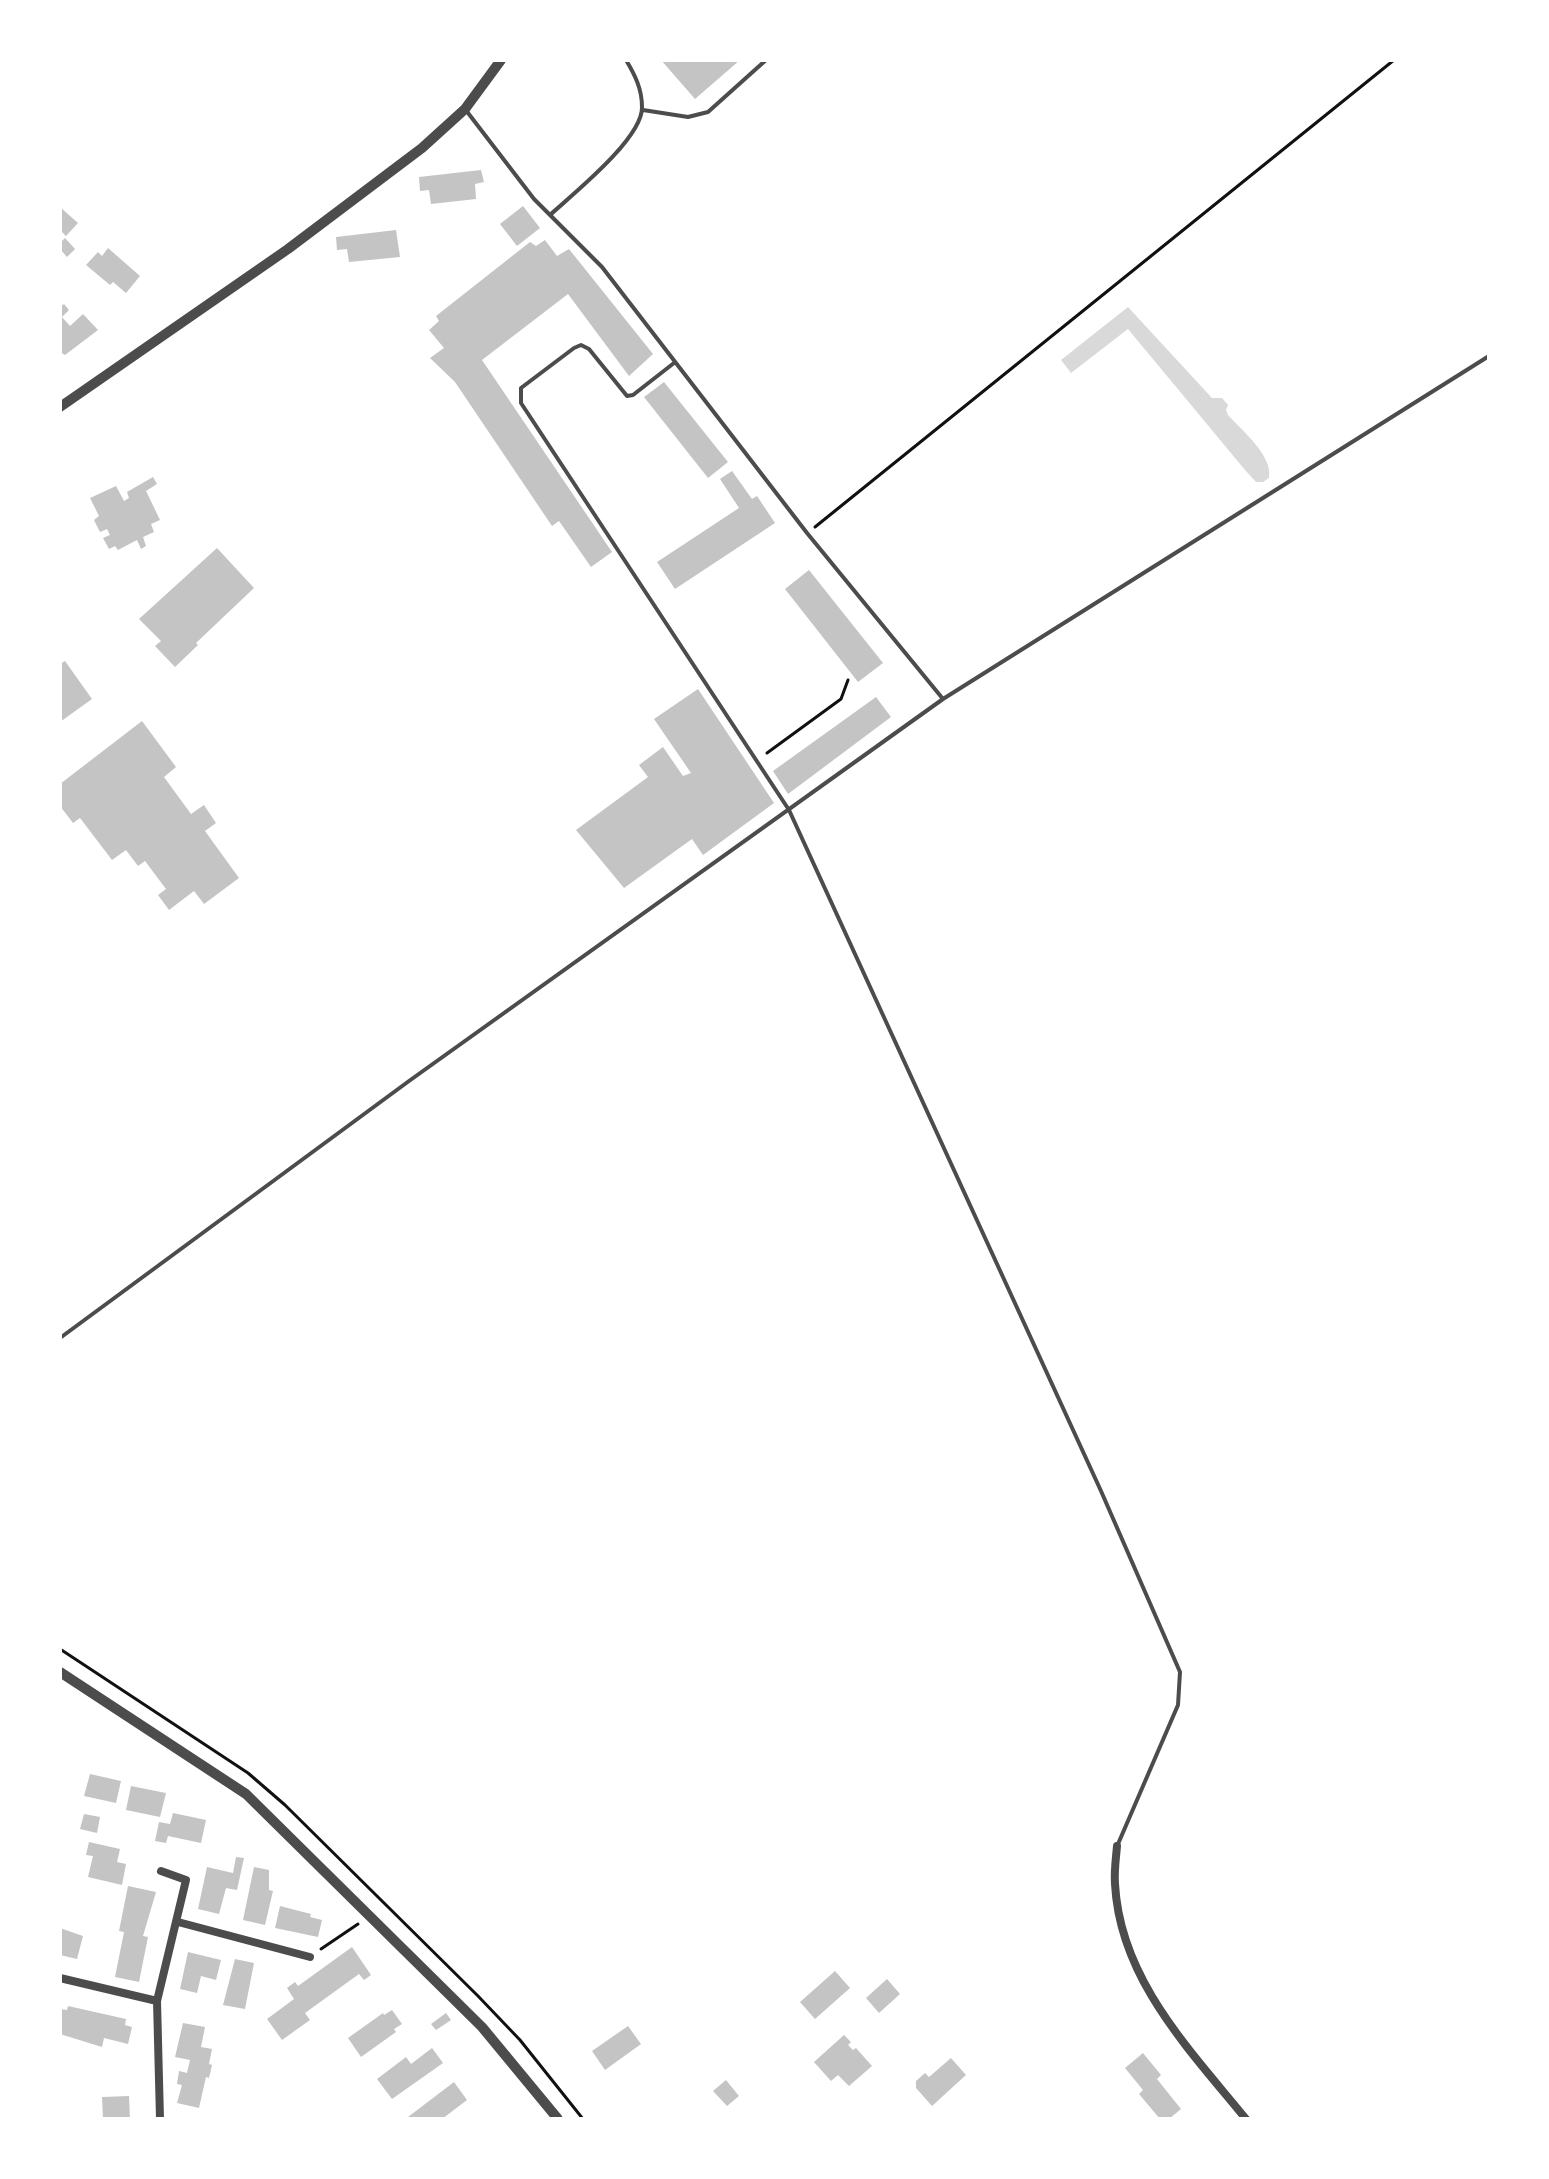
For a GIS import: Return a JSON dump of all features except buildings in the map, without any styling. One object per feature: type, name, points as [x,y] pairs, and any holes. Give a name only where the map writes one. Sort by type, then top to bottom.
[{"type":"street","points":[[60,407],[288,249],[422,148],[465,109],[501,60]]},
{"type":"street","points":[[60,1672],[246,1794],[482,2027],[558,2119]]},
{"type":"street","points":[[1117,1846],[1115,1883],[1119,1914],[1133,1961],[1152,2000],[1185,2047],[1246,2119]]},
{"type":"street","points":[[160,2119],[157,2001],[186,1880],[161,1871]]},
{"type":"street","points":[[178,1922],[310,1957]]},
{"type":"street","points":[[60,1978],[157,2001]]},
{"type":"lane","points":[[550,215],[621,150],[643,110],[638,79],[626,60]]},
{"type":"lane","points":[[643,110],[688,117],[708,112],[766,60]]},
{"type":"lane","points":[[465,109],[534,199],[602,267],[807,533],[943,699]]},
{"type":"lane","points":[[675,362],[633,395],[627,396],[589,349],[581,345],[521,388],[519,396],[789,810],[1095,1478],[1180,1672],[1178,1705],[1117,1846]]},
{"type":"lane","points":[[60,1338],[396,1090],[943,699],[1489,356]]},
{"type":"path","points":[[807,533],[1394,60]]},
{"type":"path","points":[[756,761],[841,699],[848,680]]},
{"type":"path","points":[[310,1957],[371,1915]]},
{"type":"shaded area","points":[[1128,307],[1212,398],[1222,398],[1228,405],[1228,415],[1261,452],[1269,469],[1269,478],[1256,482],[1128,329],[1071,373],[1061,360]]}]
